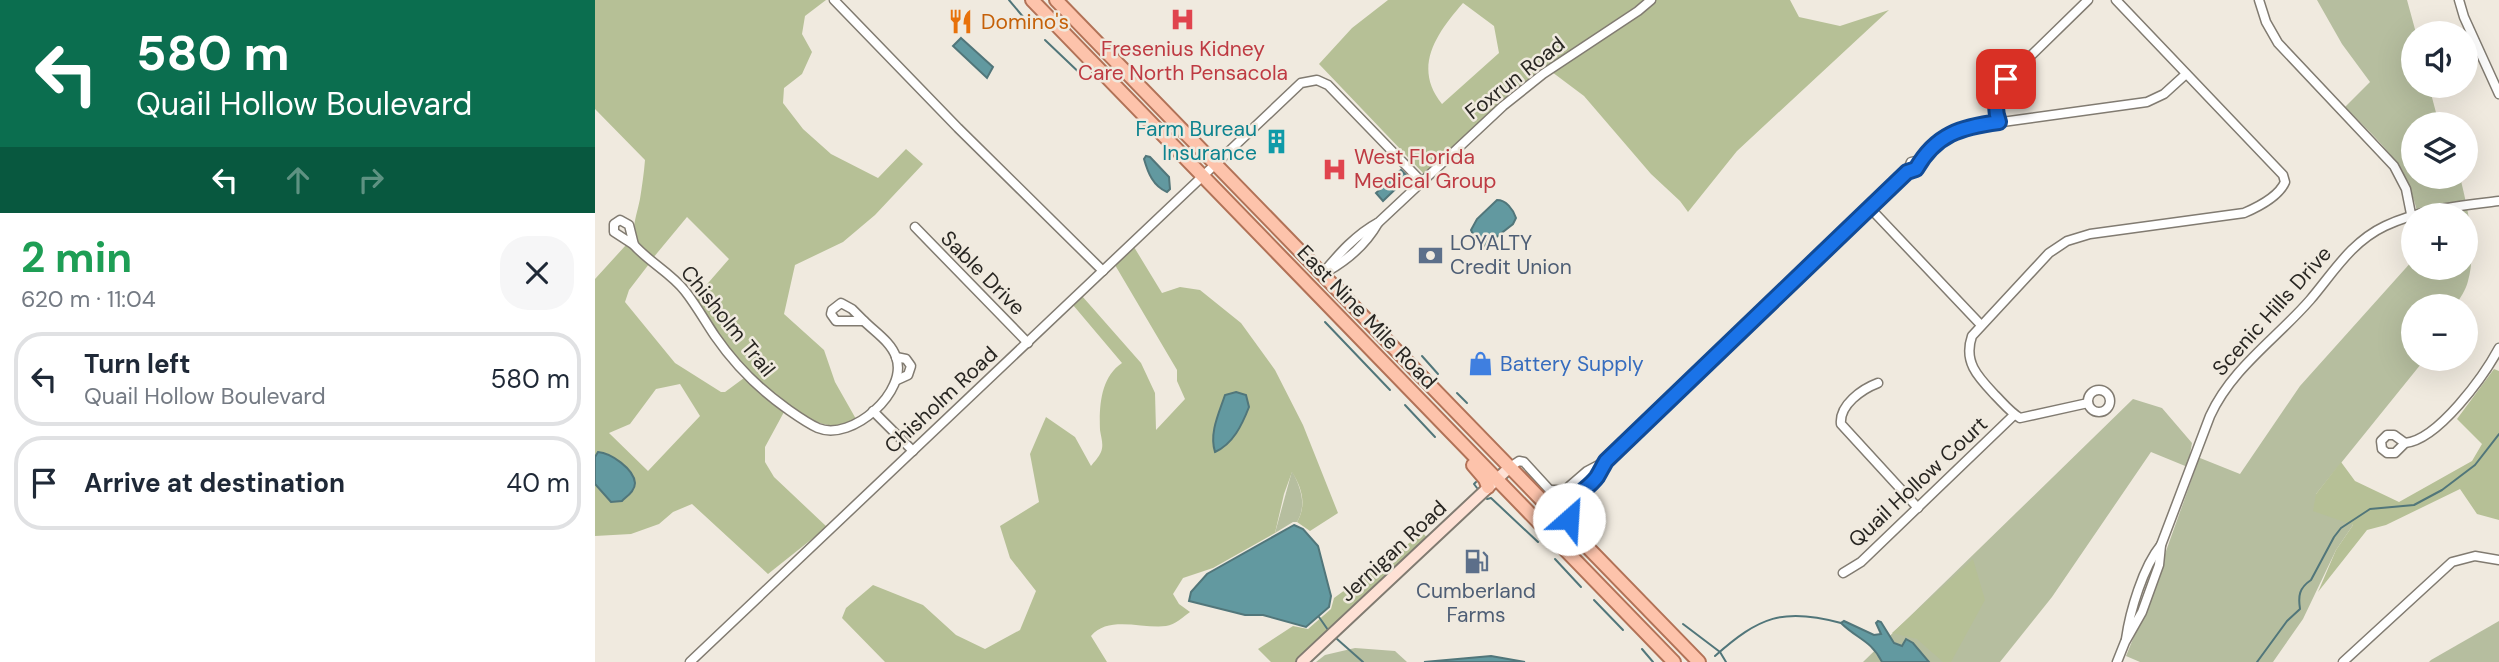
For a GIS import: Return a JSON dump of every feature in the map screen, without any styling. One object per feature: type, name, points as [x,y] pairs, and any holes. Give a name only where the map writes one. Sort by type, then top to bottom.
[{"type":"main road","name":"East Nine Mile Road","points":[[1031,0],[1421,401],[1493,483],[1674,662]]},
{"type":"main road","name":"East Nine Mile Road","points":[[1056,0],[1699,662]]},
{"type":"main road","points":[[1222,197],[1235,202],[1298,267],[1306,272],[1322,274],[1324,290],[1329,299],[1409,389]]},
{"type":"main road","points":[[1493,483],[1507,478],[1519,485],[1605,574],[1621,582]]},
{"type":"street","points":[[834,0],[958,128],[1103,271]]},
{"type":"street","name":"Foxrun Road","points":[[1322,274],[1343,263],[1370,238],[1378,222],[1487,120],[1537,79],[1651,0]]},
{"type":"street","points":[[1999,122],[1996,101],[2004,82],[2088,0]]},
{"type":"street","points":[[2088,403],[2027,418],[2014,415],[1971,367],[1970,344],[1981,325],[2041,260],[2067,241],[2090,234],[2243,213],[2260,205],[2282,188],[2285,182],[2283,175],[2116,0]]},
{"type":"street","points":[[2259,0],[2266,22],[2278,43],[2394,166],[2406,189],[2409,203]]},
{"type":"street","points":[[2459,0],[2499,94]]},
{"type":"street","points":[[1571,531],[1568,515],[1571,501],[1596,478],[1606,461],[1907,172],[1911,162],[1920,160],[1956,130],[2151,101],[2164,94],[2186,74]]},
{"type":"street","name":"Chisholm Road","points":[[691,662],[1301,83],[1317,80],[1328,85],[1422,181]]},
{"type":"street","name":"Scenic Hills Drive","points":[[2478,204],[2499,201]]},
{"type":"street","points":[[1870,208],[1981,325]]},
{"type":"street","name":"Scenic Hills Drive","points":[[2121,661],[2125,642],[2142,612],[2159,565],[2161,545],[2210,416],[2227,386],[2242,367],[2310,300],[2351,250],[2374,232],[2401,219]]},
{"type":"street","name":"Sable Drive","points":[[915,228],[1028,342]]},
{"type":"street","name":"Chisholm Trail","points":[[634,245],[684,290],[717,339],[750,379],[782,405],[820,429],[854,426],[873,411],[897,380],[908,375],[911,366],[906,359],[896,357],[887,343],[864,321]]},
{"type":"street","points":[[2405,443],[2418,439],[2452,412],[2480,380],[2499,348]]},
{"type":"street","points":[[896,357],[897,380]]},
{"type":"street","points":[[1878,383],[1862,391],[1845,408],[1841,424],[1918,508]]},
{"type":"street","points":[[873,411],[913,451]]},
{"type":"street","name":"Quail Hollow Court","points":[[1843,573],[1861,562],[2014,415]]},
{"type":"street","points":[[1510,467],[1519,461],[1524,462],[1562,500],[1571,501]]},
{"type":"street","points":[[1552,490],[1565,490],[1587,471],[1606,461]]},
{"type":"street","name":"Jernigan Road","points":[[1303,662],[1510,467]]},
{"type":"street","points":[[2343,662],[2452,562],[2475,556],[2499,560]]},
{"type":"green space","points":[[595,0],[826,0],[805,16],[802,34],[812,52],[802,74],[784,88],[783,103],[803,129],[831,154],[878,178],[906,149],[923,164],[875,215],[843,242],[795,265],[784,314],[824,350],[835,382],[856,419],[839,425],[815,421],[765,389],[745,369],[695,298],[729,259],[687,217],[653,258],[639,244],[634,225],[645,160],[595,109]]},
{"type":"green space","points":[[1388,0],[1645,0],[1541,71],[1484,117],[1424,174],[1319,64],[1352,28]],"holes":[[[1463,3],[1494,26],[1499,53],[1442,104],[1429,77],[1431,51],[1437,38]]]},
{"type":"green space","points":[[1656,0],[1790,0],[1799,17],[1840,26],[1889,10],[1737,151],[1688,212],[1651,174],[1584,96],[1552,72],[1640,14]]},
{"type":"green space","points":[[2317,0],[2407,0],[2413,21],[2401,21],[2401,98],[2432,98],[2436,112],[2401,112],[2401,170],[2381,143],[2345,107],[2370,82],[2342,44]]},
{"type":"green space","points":[[2410,189],[2462,189],[2465,203],[2415,203]]},
{"type":"green space","points":[[626,245],[649,264],[629,290],[625,302],[675,363],[721,392],[744,378],[784,412],[765,447],[765,462],[774,477],[827,527],[768,574],[692,504],[673,512],[659,524],[631,534],[595,536],[595,484],[612,502],[623,501],[598,452],[595,457],[595,279]],"holes":[[[680,384],[700,416],[648,471],[609,433],[630,424],[656,389]]]},
{"type":"green space","points":[[1134,247],[1162,293],[1180,287],[1200,290],[1241,323],[1275,370],[1303,425],[1338,513],[1310,531],[1297,522],[1302,509],[1302,497],[1292,472],[1275,533],[1213,568],[1183,578],[1173,594],[1179,604],[1190,612],[1176,622],[1157,626],[1116,624],[1098,630],[1091,636],[1107,662],[885,662],[842,618],[846,608],[873,585],[923,605],[956,635],[985,649],[1020,630],[1036,591],[1010,558],[1000,526],[1039,502],[1030,454],[1046,417],[1075,437],[1091,466],[1098,458],[1102,447],[1100,421],[1103,392],[1110,376],[1122,363],[1073,305],[1082,296],[1141,363],[1155,393],[1156,430],[1185,399],[1177,381],[1177,370],[1115,265]]},
{"type":"green space","points":[[2401,273],[2401,280],[2468,280],[2463,294],[2401,294],[2401,371],[2415,371],[2316,494],[2353,525],[2336,550],[2303,619],[2273,662],[2140,662],[2126,656],[2195,470],[2151,452],[2052,597],[2000,662],[1863,662],[2133,399],[2162,408],[2192,443],[2190,454],[2240,474],[2300,386]]},
{"type":"green space","points":[[2494,369],[2499,371],[2499,520],[2477,514],[2460,489],[2386,525],[2367,530],[2318,592],[2336,550],[2353,525],[2313,511],[2316,494],[2341,462],[2355,481],[2399,502],[2472,461],[2482,444],[2457,419]]},
{"type":"green space","points":[[1292,471],[1302,496],[1302,509],[1297,522],[1275,533]]},
{"type":"green space","points":[[1423,533],[1429,540],[1297,662],[1271,662],[1258,649],[1293,626],[1308,629],[1331,609],[1334,598]]},
{"type":"green space","points":[[1973,559],[1985,600],[1951,662],[1943,662],[1917,639],[1892,633]]},
{"type":"green space","points":[[2499,621],[2499,662],[2429,662],[2431,660]]},
{"type":"green space","points":[[1355,648],[1395,651],[1407,662],[1316,662],[1325,655]]},
{"type":"water","points":[[961,38],[993,67],[987,78],[953,46]]},
{"type":"water","points":[[1146,156],[1169,177],[1170,189],[1167,192],[1152,178],[1144,159]]},
{"type":"water","points":[[1401,170],[1408,177],[1383,201],[1376,193]]},
{"type":"water","points":[[1497,200],[1509,206],[1516,218],[1513,224],[1485,246],[1474,237],[1471,230],[1477,219]]},
{"type":"water","points":[[1236,392],[1246,395],[1249,407],[1232,439],[1215,452],[1214,430],[1220,409],[1225,395]]},
{"type":"water","points":[[598,452],[621,463],[634,478],[634,488],[622,501],[611,502],[595,484],[595,457]]},
{"type":"water","points":[[1294,525],[1303,529],[1318,546],[1331,596],[1329,607],[1306,627],[1263,615],[1245,615],[1189,601],[1191,592],[1207,574]]},
{"type":"water","points":[[1844,621],[1874,635],[1881,634],[1876,623],[1881,622],[1894,643],[1902,646],[1906,639],[1913,643],[1929,662],[1882,662],[1868,644],[1841,623]]},
{"type":"water","points":[[1491,656],[1525,662],[1424,662]]},
{"type":"waterway","points":[[1009,0],[1029,24]]},
{"type":"waterway","points":[[1045,40],[1087,80]]},
{"type":"waterway","points":[[1325,322],[1390,390]]},
{"type":"waterway","points":[[1422,356],[1438,374]]},
{"type":"waterway","points":[[1457,393],[1467,403]]},
{"type":"waterway","points":[[1405,405],[1435,437]]},
{"type":"waterway","points":[[2257,662],[2287,621],[2300,609],[2299,596],[2302,589],[2311,580],[2341,528],[2370,509],[2414,505],[2442,490],[2475,465],[2499,434]]},
{"type":"waterway","points":[[1476,482],[1474,484],[1477,488]]},
{"type":"waterway","points":[[1487,499],[1491,498],[1538,542]]},
{"type":"waterway","points":[[1555,559],[1581,587]]},
{"type":"waterway","points":[[1594,600],[1623,630]]},
{"type":"waterway","points":[[1715,656],[1745,632],[1773,619],[1803,616],[1841,623]]},
{"type":"waterway","points":[[1319,617],[1328,630]]},
{"type":"waterway","points":[[1683,624],[1720,652],[1726,662]]},
{"type":"waterway","points":[[1337,639],[1363,662]]},
{"type":"waterway","points":[[1642,649],[1653,662]]},
{"type":"place","name":"Fresenius Kidney Care North Pensacola","points":[[1183,20]]},
{"type":"place","name":"Domino's","points":[[961,22]]},
{"type":"place","name":"Farm Bureau Insurance","points":[[1277,141]]},
{"type":"place","name":"West Florida Medical Group","points":[[1334,169]]},
{"type":"place","name":"LOYALTY Credit Union","points":[[1430,255]]},
{"type":"place","name":"Battery Supply","points":[[1480,364]]},
{"type":"place","name":"Cumberland Farms","points":[[1476,562]]},
{"type":"route","points":[[1569,519],[1571,501],[1596,478],[1606,461],[1907,172],[1916,169],[1920,160],[1942,139],[1966,127],[1999,122],[1997,94],[2006,79]]}]
